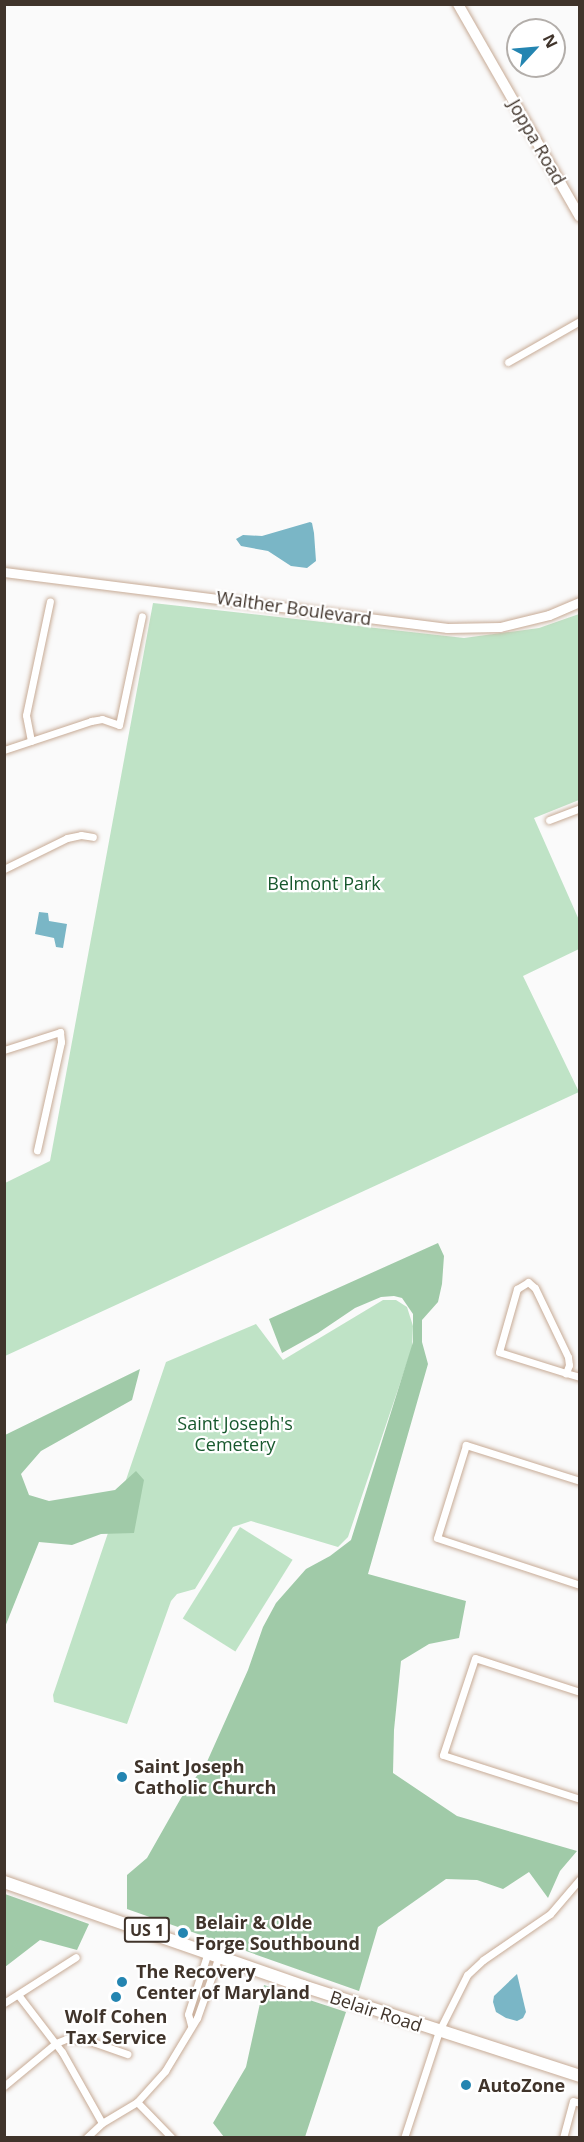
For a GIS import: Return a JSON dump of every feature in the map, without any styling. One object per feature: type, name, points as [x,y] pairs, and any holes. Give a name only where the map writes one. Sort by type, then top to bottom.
[{"type":"highway","name":"Belair Road","points":[[4,1882],[579,2076]]},
{"type":"main road","name":"Joppa Road","points":[[459,4],[579,217]]},
{"type":"main road","name":"Walther Boulevard","points":[[4,572],[447,628],[500,627],[549,615],[579,602]]},
{"type":"street","points":[[508,362],[579,321]]},
{"type":"street","points":[[31,741],[26,715],[50,601]]},
{"type":"street","points":[[4,750],[95,720],[109,721],[118,725],[142,616]]},
{"type":"street","points":[[549,820],[579,808]]},
{"type":"street","points":[[4,869],[67,838],[81,835],[93,837]]},
{"type":"street","points":[[4,1050],[60,1032],[61,1042],[37,1150]]},
{"type":"street","points":[[566,1373],[569,1365],[568,1357],[536,1288],[528,1282],[524,1283],[517,1289],[499,1352],[566,1373],[579,1377]]},
{"type":"street","points":[[579,1481],[466,1444],[437,1538],[579,1585]]},
{"type":"street","points":[[579,1692],[475,1658],[443,1755],[579,1799]]},
{"type":"street","points":[[404,2138],[440,2031],[456,1993],[471,1971],[550,1914],[579,1879]]},
{"type":"street","points":[[190,2025],[188,2014],[214,1954]]},
{"type":"street","points":[[86,2138],[102,2123],[137,2102],[165,2071],[190,2025],[197,2018],[214,1954]]},
{"type":"street","points":[[4,2003],[76,1957]]},
{"type":"street","points":[[19,1995],[56,2043],[102,2123]]},
{"type":"street","points":[[4,2086],[56,2043],[66,2039],[84,2039],[127,2054]]},
{"type":"street","points":[[562,2138],[573,2101],[579,2103]]},
{"type":"street","points":[[137,2102],[172,2138]]},
{"type":"green space","name":"Belmont Park","points":[[153,603],[464,638],[539,628],[579,614],[579,800],[534,818],[579,920],[579,949],[523,976],[579,1092],[5,1356],[5,1183],[50,1161]]},
{"type":"green space","points":[[438,1243],[444,1256],[442,1284],[438,1302],[422,1320],[422,1342],[428,1364],[368,1574],[466,1601],[459,1638],[429,1644],[401,1661],[394,1730],[393,1773],[457,1816],[577,1851],[560,1871],[548,1898],[529,1872],[503,1889],[477,1880],[446,1879],[378,1927],[359,1991],[127,1909],[127,1875],[147,1858],[185,1791],[206,1764],[248,1670],[263,1627],[276,1603],[306,1569],[330,1556],[351,1540],[413,1342],[413,1314],[402,1298],[394,1296],[381,1297],[355,1308],[318,1333],[282,1353],[269,1319]]},
{"type":"green space","name":"Saint Joseph's Cemetery","points":[[383,1300],[396,1300],[407,1307],[413,1326],[412,1348],[348,1537],[338,1547],[251,1521],[233,1527],[195,1589],[177,1594],[171,1601],[127,1724],[54,1702],[53,1695],[166,1362],[256,1324],[283,1360]]},
{"type":"green space","points":[[140,1369],[132,1400],[41,1451],[21,1474],[29,1495],[49,1501],[115,1490],[136,1471],[144,1480],[134,1533],[101,1534],[72,1545],[39,1542],[5,1627],[5,1435]]},
{"type":"green space","points":[[240,1527],[293,1560],[235,1651],[183,1619]]},
{"type":"green space","points":[[5,1894],[89,1924],[77,1950],[40,1940],[5,1967]]},
{"type":"green space","points":[[264,1985],[346,2012],[305,2137],[224,2137],[213,2123],[246,2067]]},
{"type":"water","points":[[310,522],[314,533],[316,561],[307,568],[291,566],[268,551],[241,546],[236,539],[243,535],[262,536]]},
{"type":"water","points":[[39,912],[48,913],[49,921],[67,924],[63,948],[56,947],[54,938],[35,934]]},
{"type":"water","points":[[517,1974],[526,2012],[523,2018],[517,2021],[496,2012],[493,2002],[494,1996]]},
{"type":"place","name":"Saint Joseph Catholic Church","points":[[122,1777]]},
{"type":"place","name":"Belair & Olde Forge Southbound","points":[[183,1933]]},
{"type":"place","name":"The Recovery Center of Maryland","points":[[122,1982]]},
{"type":"place","name":"Wolf Cohen Tax Service","points":[[116,1997]]},
{"type":"place","name":"AutoZone","points":[[466,2085]]}]
